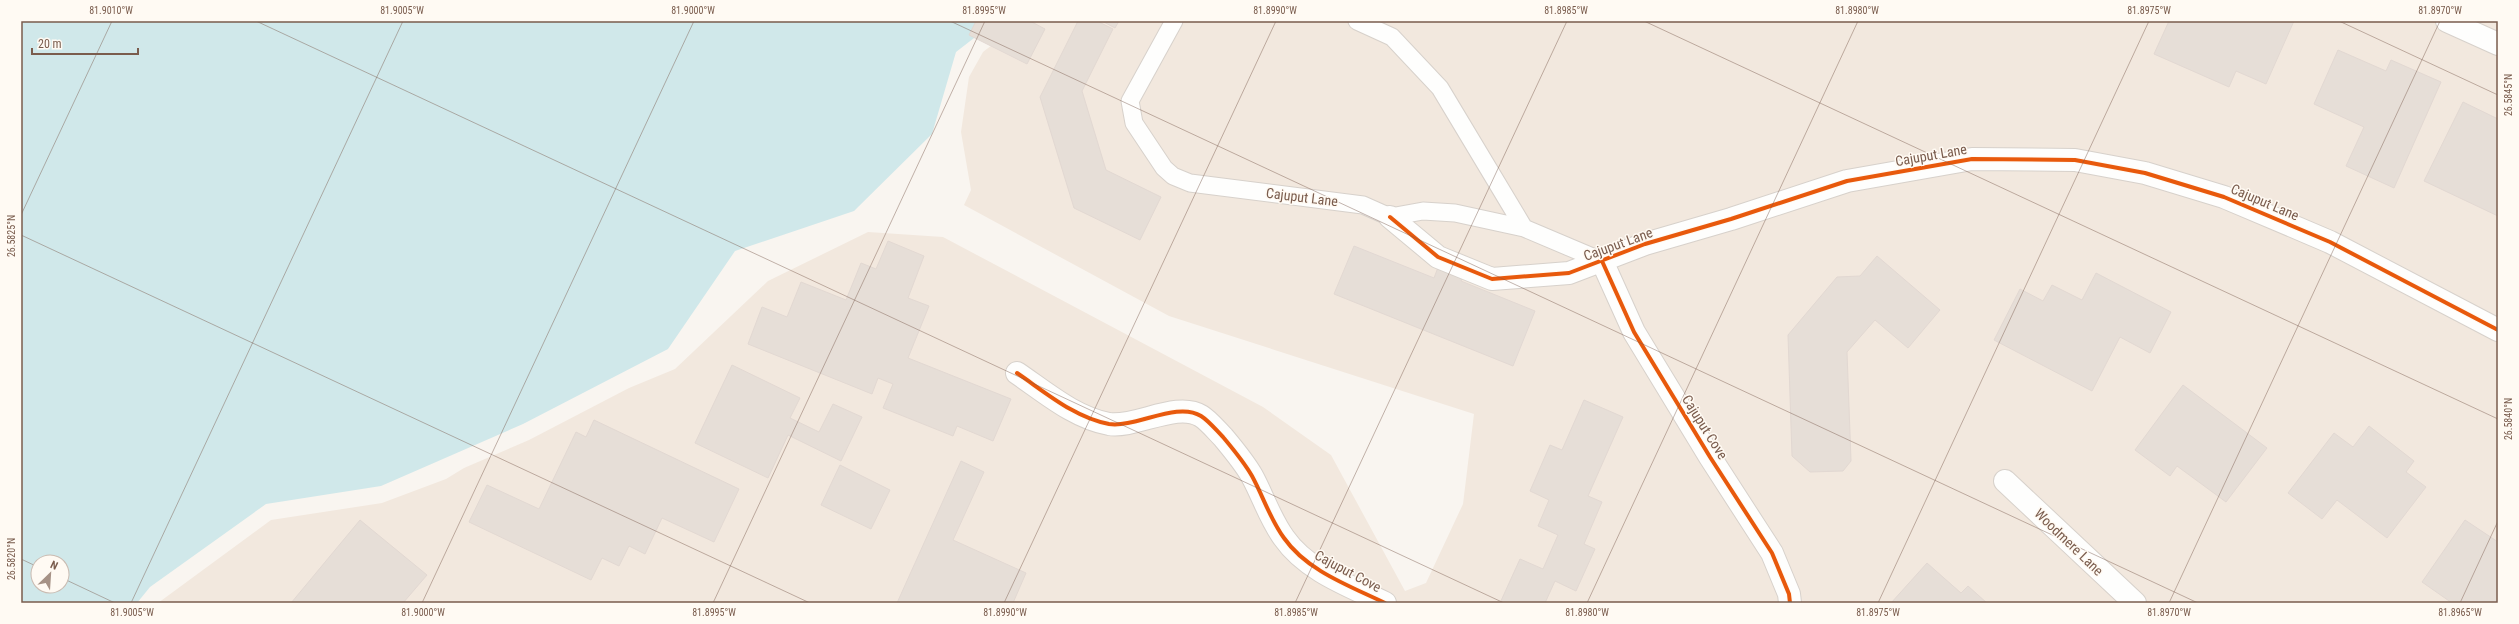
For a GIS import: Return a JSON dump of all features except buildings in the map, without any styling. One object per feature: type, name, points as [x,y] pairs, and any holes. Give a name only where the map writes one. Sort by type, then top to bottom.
[{"type":"street","points":[[2447,21],[2498,44]]},
{"type":"street","name":"Cajuput Lane","points":[[1390,217],[1438,256],[1492,279],[1569,273],[1645,244],[1731,220],[1847,181],[1972,159],[2075,160],[2145,174],[2224,197],[2330,242],[2498,330]]},
{"type":"street","name":"Cajuput Cove","points":[[1602,261],[1634,332],[1710,457],[1772,552],[1789,594],[1790,603]]},
{"type":"street","name":"Cajuput Cove","points":[[1017,373],[1085,418],[1110,424],[1139,422],[1162,414],[1185,412],[1200,415],[1232,448],[1247,469],[1284,538],[1301,558],[1332,577],[1385,603]]},
{"type":"street","name":"Woodmere Lane","points":[[2005,481],[2135,603]]},
{"type":"lane","name":"Cajuput Lane","points":[[1174,21],[1130,101],[1134,123],[1164,168],[1173,176],[1190,184],[1363,205],[1390,217]]},
{"type":"lane","points":[[1357,21],[1392,37],[1440,88],[1524,228]]},
{"type":"lane","points":[[1390,217],[1423,211],[1455,213],[1524,228],[1602,261]]},
{"type":"shaded area","points":[[1023,21],[2498,21],[2498,603],[158,603],[271,520],[382,503],[446,479],[464,468],[529,440],[629,388],[675,369],[768,281],[868,232],[943,237],[1263,407],[1331,455],[1405,591],[1426,583],[1463,504],[1474,414],[1169,316],[964,205],[971,190],[961,132],[969,77],[983,52]]},
{"type":"water","points":[[21,21],[996,21],[956,52],[932,134],[854,211],[735,251],[668,349],[523,424],[381,486],[266,504],[150,587],[137,603],[21,603]]},
{"type":"cycle path","points":[[1390,217],[1438,257],[1492,279],[1569,273],[1645,244],[1731,219],[1847,181],[1972,159],[2075,160],[2145,173],[2224,197],[2330,242],[2498,330]]},
{"type":"cycle path","points":[[1602,261],[1634,332],[1710,457],[1772,553],[1789,594],[1790,603]]},
{"type":"cycle path","points":[[1017,373],[1049,396],[1072,410],[1096,421],[1109,424],[1120,424],[1180,411],[1191,412],[1201,416],[1223,437],[1246,466],[1279,531],[1294,550],[1317,569],[1344,584],[1385,603]]}]
